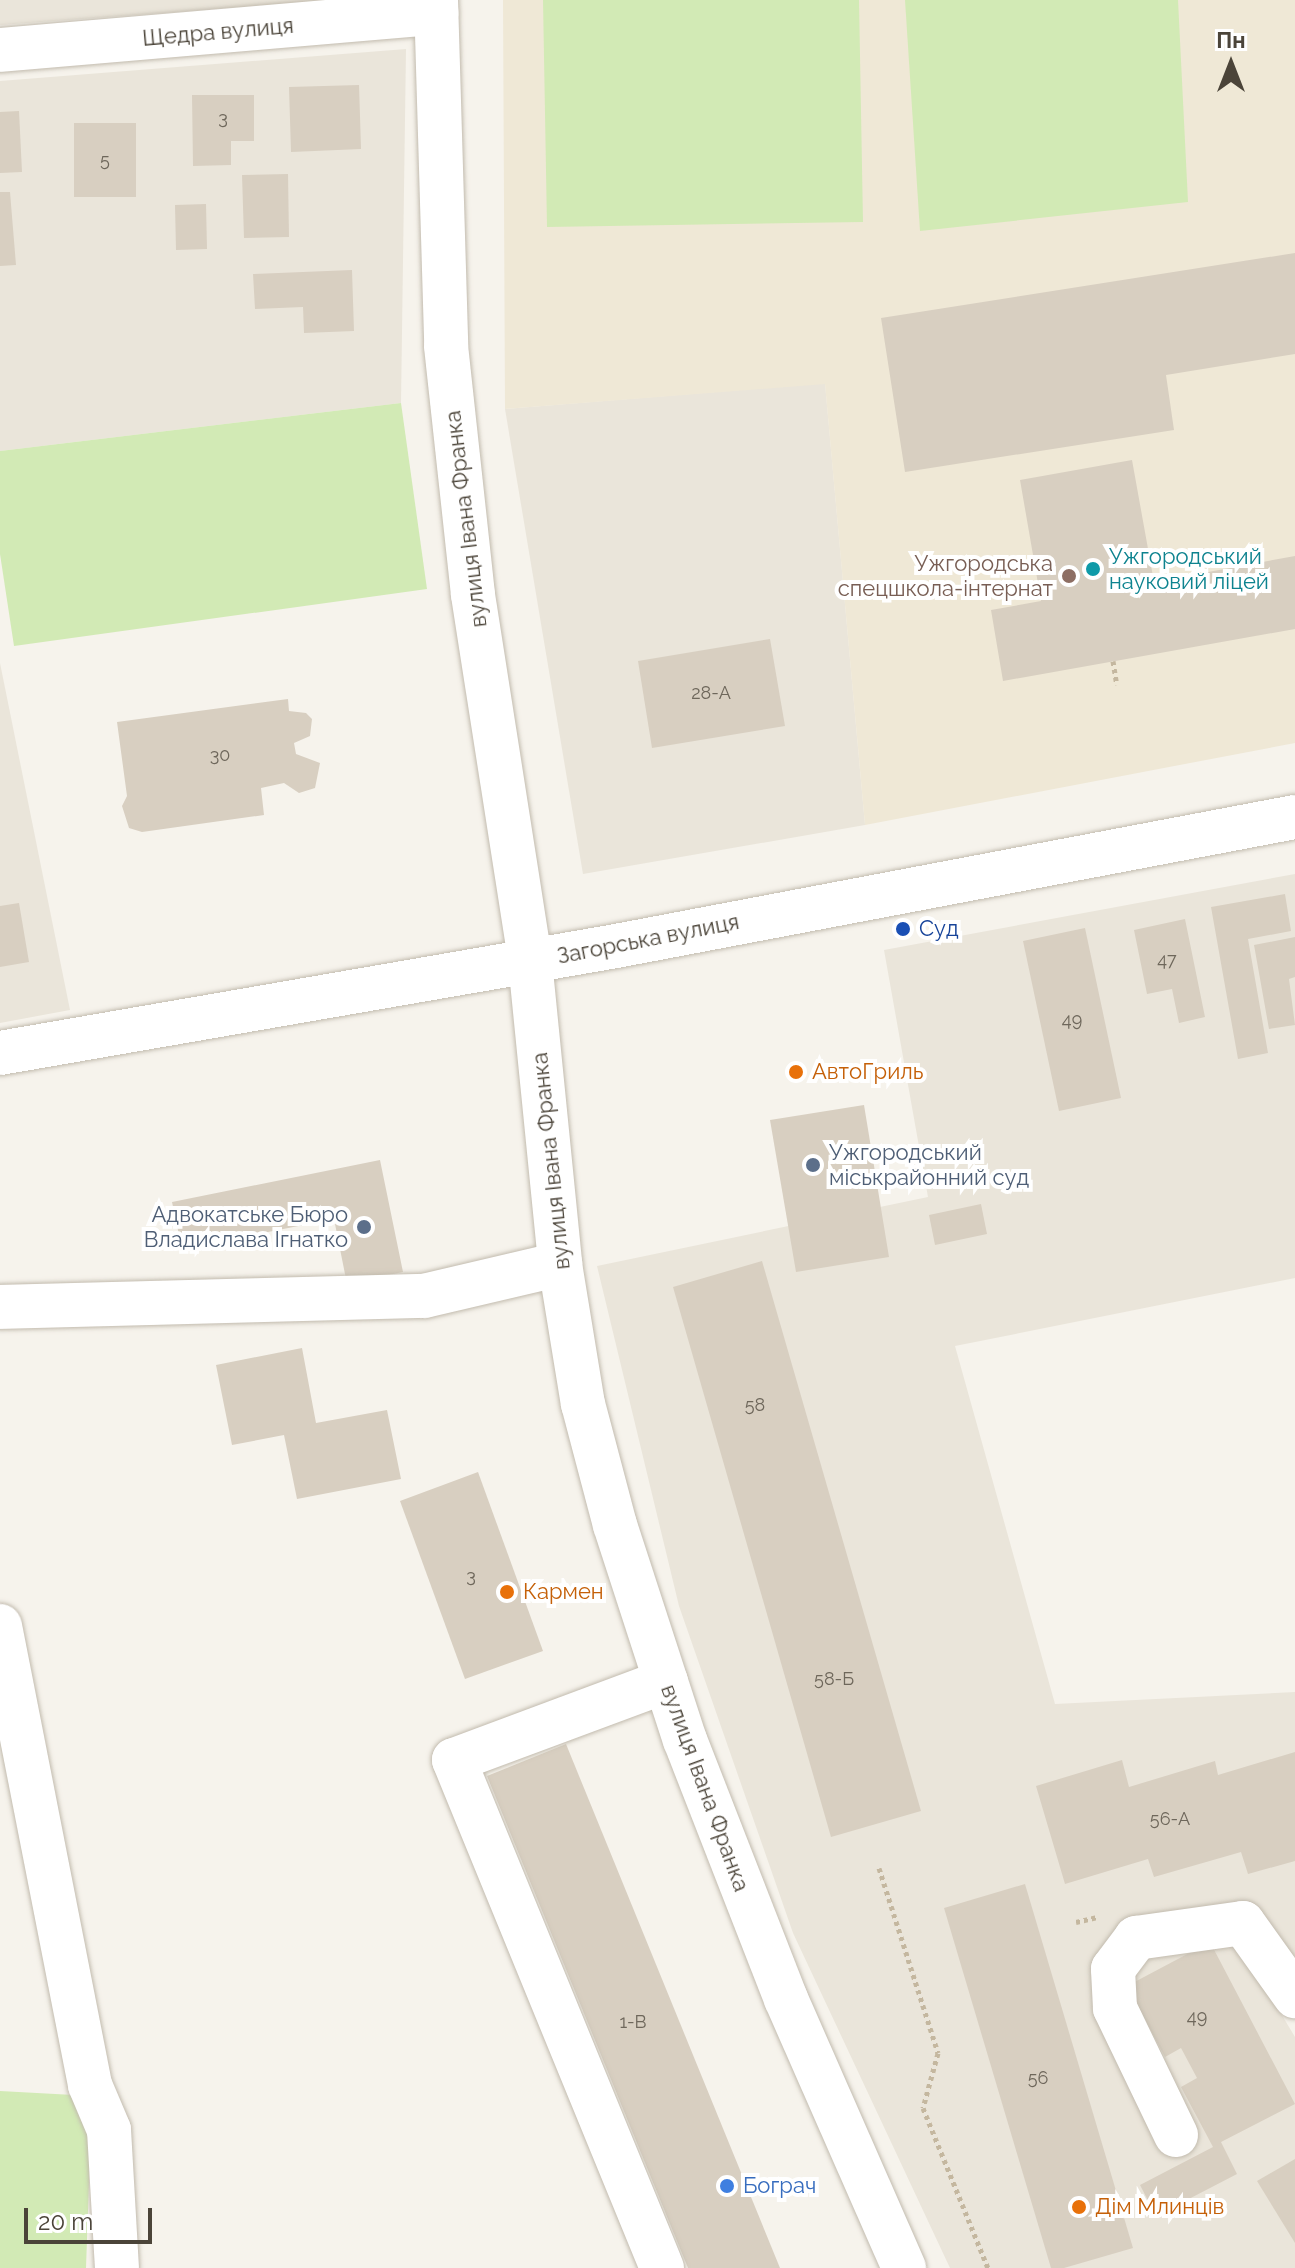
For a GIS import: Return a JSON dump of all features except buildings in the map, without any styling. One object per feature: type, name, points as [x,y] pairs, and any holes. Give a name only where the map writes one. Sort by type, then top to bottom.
[{"type":"street","name":"Щедра вулиця","points":[[0,50],[436,7]]},
{"type":"street","name":"вулиця Івана Франка","points":[[436,7],[446,346],[473,595],[530,961],[560,1264],[583,1404],[666,1681],[732,1866],[904,2268]]},
{"type":"street","name":"Загорська вулиця","points":[[0,1053],[530,961],[1295,817]]},
{"type":"street","points":[[0,1307],[424,1296],[560,1264]]},
{"type":"street","points":[[0,1626],[90,2085],[109,2130],[117,2268]]},
{"type":"street","points":[[662,2268],[454,1760],[666,1681]]},
{"type":"street","points":[[1176,2135],[1115,2008],[1113,1969],[1136,1938],[1243,1923],[1295,1996]]},
{"type":"path","points":[[1113,661],[1117,685]]},
{"type":"path","points":[[879,1868],[938,2053],[923,2108],[988,2268]]},
{"type":"shaded area","points":[[0,0],[337,0],[0,25]]},
{"type":"shaded area","name":"Ужгородська спецшкола-інтернат","points":[[503,0],[1295,0],[1295,743],[865,825],[825,384],[505,409]]},
{"type":"shaded area","points":[[406,49],[401,403],[0,451],[0,81]]},
{"type":"shaded area","points":[[825,383],[865,825],[583,874],[505,409]]},
{"type":"shaded area","points":[[0,663],[70,1010],[0,1023]]},
{"type":"shaded area","points":[[1295,874],[1295,1278],[955,1346],[1055,1704],[1295,1692],[1295,1967],[1241,1947],[1295,2037],[1295,2268],[950,2268],[793,1933],[679,1606],[597,1266],[928,1197],[884,950]]},
{"type":"green space","points":[[543,0],[859,0],[863,222],[547,227]]},
{"type":"green space","points":[[905,0],[1178,0],[1188,202],[920,231]]},
{"type":"green space","points":[[401,403],[427,589],[14,646],[0,554],[0,451]]},
{"type":"green space","points":[[0,2091],[92,2096],[86,2268],[0,2268]]},
{"type":"place","name":"Ужгородський науковий ліцей","points":[[1093,569]]},
{"type":"place","name":"Ужгородська спецшкола-інтернат","points":[[1069,576]]},
{"type":"place","name":"Суд","points":[[903,929]]},
{"type":"place","name":"АвтоГриль","points":[[796,1072]]},
{"type":"place","name":"Ужгородський міськрайонний суд","points":[[813,1165]]},
{"type":"place","name":"Адвокатське Бюро Владислава Ігнатко","points":[[364,1227]]},
{"type":"place","name":"Кармен","points":[[507,1592]]},
{"type":"place","name":"Бограч","points":[[727,2186]]},
{"type":"place","name":"Дім Млинців","points":[[1079,2207]]}]
